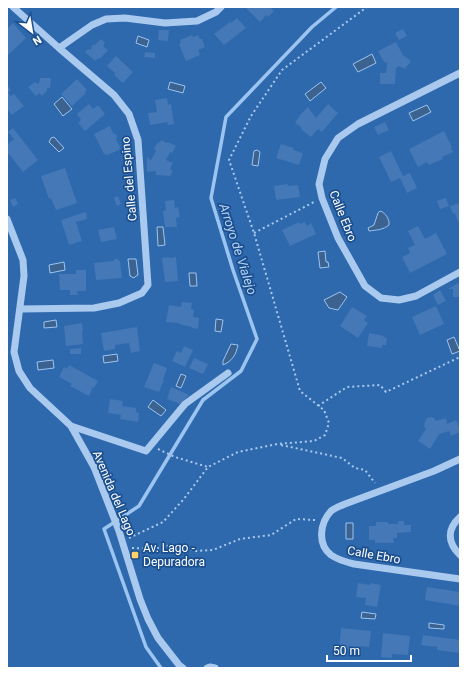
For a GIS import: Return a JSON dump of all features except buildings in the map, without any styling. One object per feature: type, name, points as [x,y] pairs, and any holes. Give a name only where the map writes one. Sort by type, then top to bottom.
[{"type":"street","name":"Calle del Espino","points":[[13,7],[114,95],[129,114],[138,140],[148,285],[142,293],[119,303],[94,308],[20,309]]},
{"type":"street","points":[[59,48],[92,25],[106,19],[125,18],[165,23],[197,21],[216,12],[221,7]]},
{"type":"street","name":"Calle Ebro","points":[[460,73],[358,124],[338,138],[326,159],[319,184],[322,198],[338,238],[365,286],[381,298],[399,300],[416,296],[460,272]]},
{"type":"street","name":"Avenida del Lago","points":[[7,219],[23,260],[24,276],[14,352],[19,372],[30,388],[71,426],[94,467],[113,512],[140,599],[148,619],[158,638],[183,668]]},
{"type":"street","points":[[71,426],[146,451],[185,404],[228,373]]},
{"type":"street","points":[[324,521],[332,510],[345,504],[434,471],[460,459]]},
{"type":"street","points":[[460,517],[453,525],[450,536],[452,545],[460,555]]},
{"type":"street","name":"Calle Ebro","points":[[324,521],[321,534],[323,545],[330,555],[341,561],[460,579]]},
{"type":"street","points":[[207,668],[216,668]]},
{"type":"path","points":[[124,545],[163,522],[184,500],[208,467],[238,452],[277,444],[314,441],[325,435],[329,423],[324,410],[300,391],[254,233],[229,160],[251,116],[282,70],[367,7]]},
{"type":"path","points":[[254,233],[322,198]]},
{"type":"path","points":[[318,406],[346,387],[380,385],[386,392],[460,357]]},
{"type":"path","points":[[277,444],[342,458],[355,468],[365,470],[381,490]]},
{"type":"path","points":[[151,446],[175,458],[208,467]]},
{"type":"path","points":[[124,545],[155,549],[175,544],[196,551],[213,550],[240,539],[271,535],[296,519],[324,521]]},
{"type":"shaded area","points":[[7,7],[460,7],[460,668],[7,668]]},
{"type":"shaded area","points":[[138,36],[149,40],[147,47],[136,43]]},
{"type":"shaded area","points":[[372,54],[376,63],[358,72],[353,64]]},
{"type":"shaded area","points":[[170,82],[185,86],[183,93],[168,89]]},
{"type":"shaded area","points":[[321,82],[326,88],[310,101],[305,94]]},
{"type":"shaded area","points":[[62,97],[72,109],[63,116],[54,104]]},
{"type":"shaded area","points":[[427,105],[431,112],[413,121],[409,113]]},
{"type":"shaded area","points":[[54,137],[64,148],[59,152],[49,142],[51,138]]},
{"type":"shaded area","points":[[257,150],[260,152],[258,166],[252,165],[254,151]]},
{"type":"shaded area","points":[[380,211],[387,216],[389,225],[382,229],[369,231],[368,228],[374,225]]},
{"type":"shaded area","points":[[157,227],[163,227],[165,245],[158,246]]},
{"type":"shaded area","points":[[325,251],[326,262],[328,262],[329,267],[320,268],[318,252]]},
{"type":"shaded area","points":[[128,259],[136,259],[138,275],[134,278],[130,276]]},
{"type":"shaded area","points":[[64,262],[65,270],[50,273],[49,265]]},
{"type":"shaded area","points":[[189,273],[196,273],[197,286],[190,286]]},
{"type":"shaded area","points":[[340,292],[347,297],[338,310],[329,308],[324,300]]},
{"type":"shaded area","points":[[216,319],[223,320],[221,332],[215,331]]},
{"type":"shaded area","points":[[56,320],[57,327],[44,328],[44,322]]},
{"type":"shaded area","points":[[454,337],[460,351],[452,354],[447,340]]},
{"type":"shaded area","points":[[231,344],[238,345],[236,352],[231,360],[223,365],[223,361]]},
{"type":"shaded area","points":[[117,354],[118,361],[104,363],[103,356]]},
{"type":"shaded area","points":[[53,360],[54,368],[38,370],[37,362]]},
{"type":"shaded area","points":[[181,374],[186,376],[181,388],[176,386]]},
{"type":"shaded area","points":[[153,400],[166,410],[161,416],[148,407]]},
{"type":"shaded area","points":[[346,523],[353,523],[353,539],[346,539]]},
{"type":"shaded area","points":[[362,612],[376,614],[375,619],[361,618]]},
{"type":"shaded area","points":[[429,623],[444,625],[444,629],[429,628]]},
{"type":"waterway","name":"Arroyo de Vialejo","points":[[161,668],[146,647],[104,529],[139,506],[203,400],[241,371],[257,339],[233,270],[211,198],[226,117],[312,27],[336,7]]},
{"type":"place","name":"Av. Lago - Depuradora","points":[[135,555]]}]
